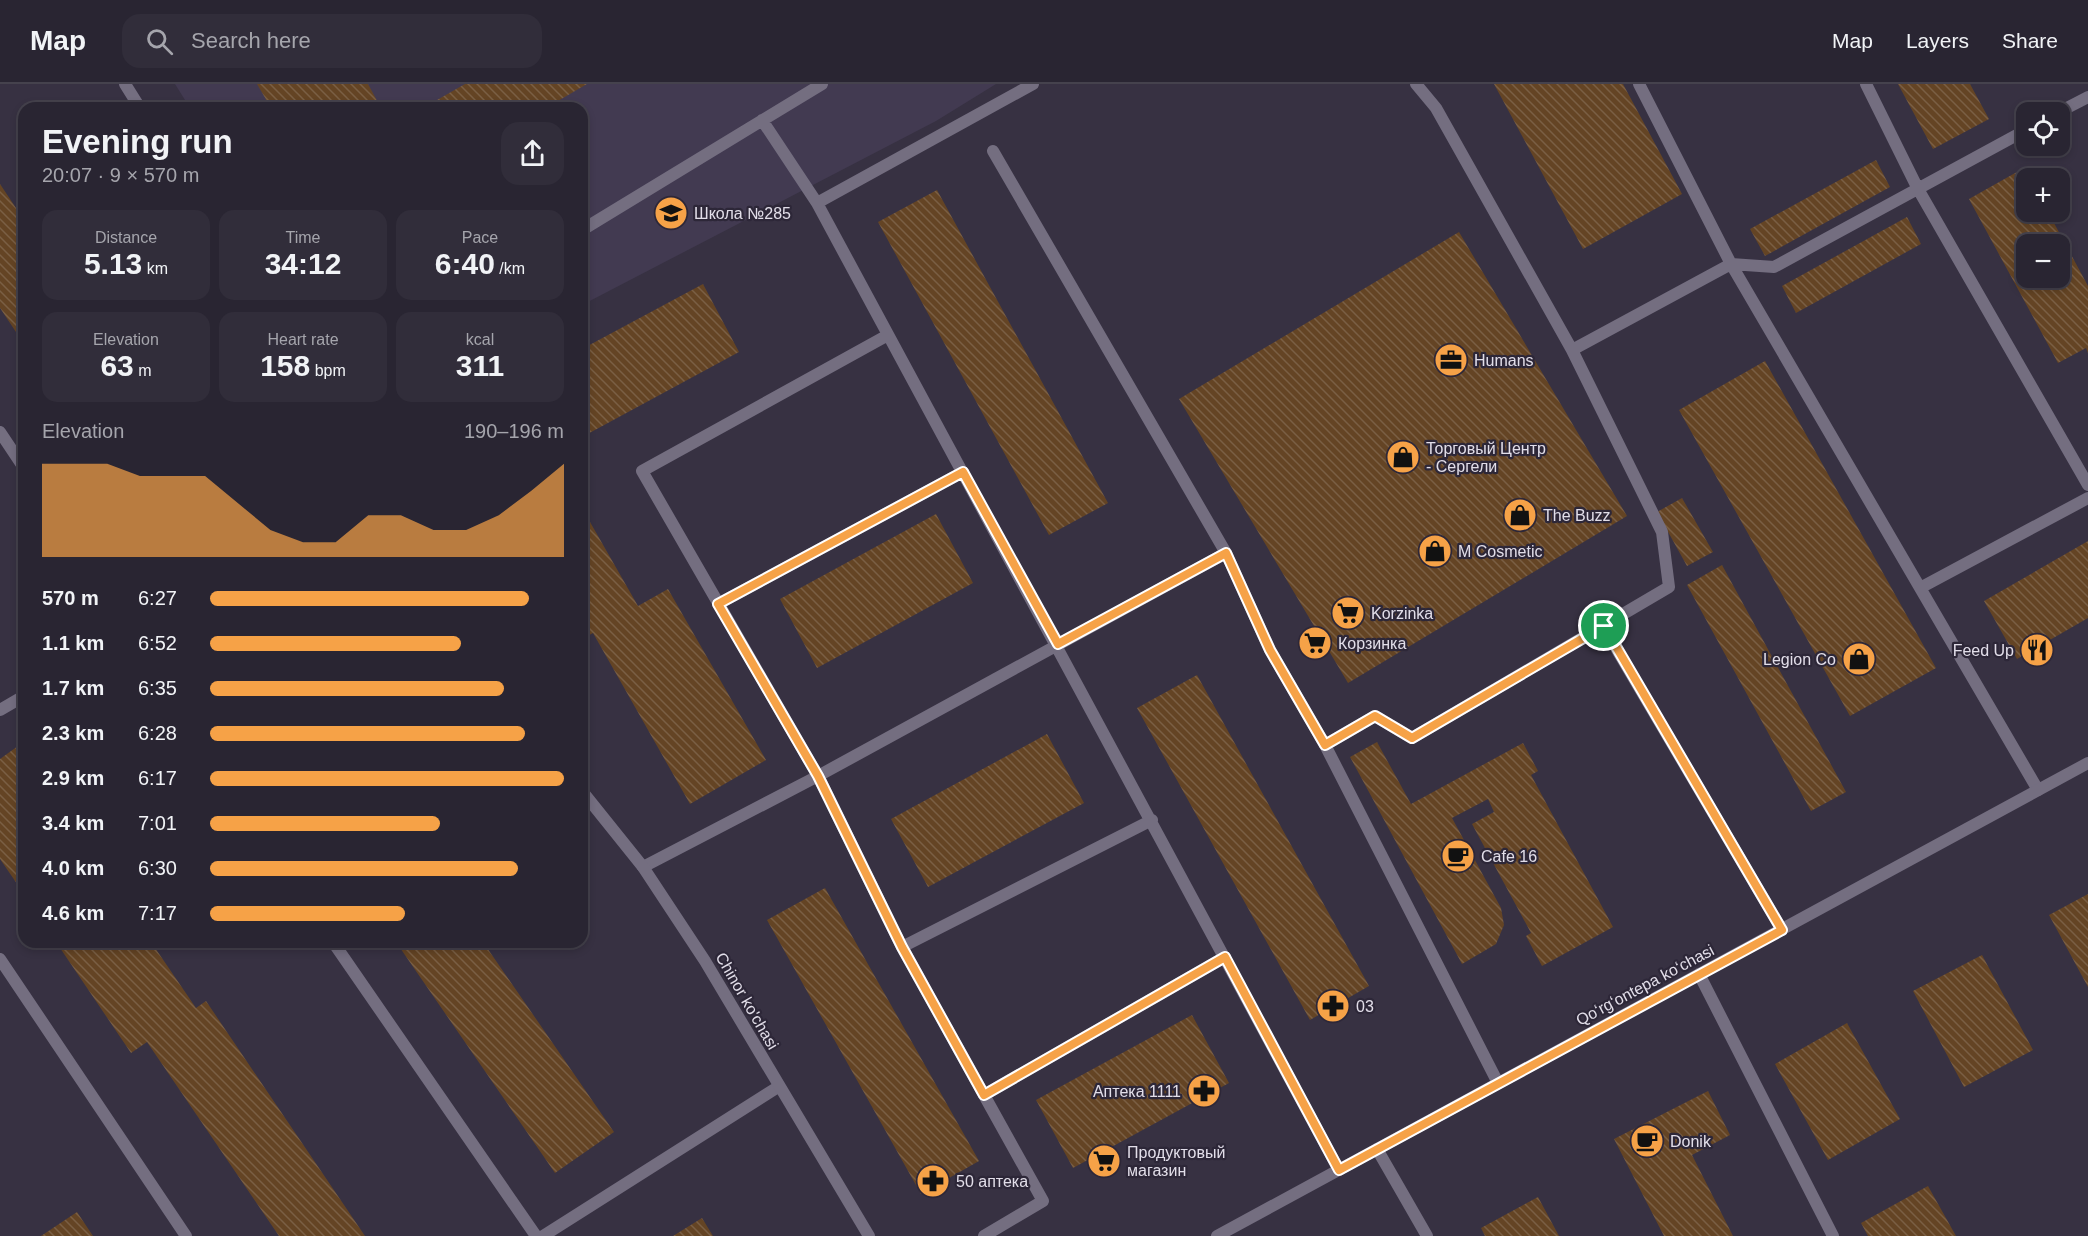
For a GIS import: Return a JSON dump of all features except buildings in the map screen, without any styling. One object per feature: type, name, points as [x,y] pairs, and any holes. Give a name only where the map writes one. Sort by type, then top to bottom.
[{"type":"street","points":[[125,84],[136,102]]},
{"type":"street","points":[[588,226],[822,84]]},
{"type":"street","points":[[817,203],[1033,84]]},
{"type":"street","points":[[1325,745],[1375,716],[1412,738],[1669,587],[1662,532],[1572,350],[1436,108],[1416,84]]},
{"type":"street","points":[[1639,84],[1731,264],[2038,790]]},
{"type":"street","points":[[1866,84],[1918,189],[2088,485]]},
{"type":"street","points":[[2070,106],[2088,97]]},
{"type":"street","points":[[762,120],[817,203],[1058,644],[1339,1170]]},
{"type":"street","points":[[1572,350],[1731,264],[1774,267],[2016,135]]},
{"type":"street","points":[[993,151],[1226,553],[1270,650],[1325,745],[1498,1083]]},
{"type":"street","points":[[888,335],[642,471],[818,776],[902,947],[1043,1201],[984,1236]]},
{"type":"street","points":[[0,432],[18,459]]},
{"type":"street","points":[[718,604],[963,472]]},
{"type":"street","points":[[1920,588],[2088,498]]},
{"type":"street","points":[[643,867],[818,776],[1226,553]]},
{"type":"street","points":[[1604,626],[1782,930]]},
{"type":"street","points":[[0,710],[18,700]]},
{"type":"street","name":"Qoʻrgʻontepa koʻchasi","points":[[1217,1236],[2088,763]]},
{"type":"street","name":"Chinor ko'chasi","points":[[588,799],[643,867],[705,961],[778,1087],[869,1236]]},
{"type":"street","points":[[902,947],[1152,820]]},
{"type":"street","points":[[337,948],[536,1236]]},
{"type":"street","points":[[984,1095],[1225,957]]},
{"type":"street","points":[[0,959],[186,1236]]},
{"type":"street","points":[[1699,974],[1833,1236]]},
{"type":"street","points":[[543,1236],[778,1087]]},
{"type":"street","points":[[1377,1149],[1427,1236]]},
{"type":"shaded area","name":"Школа №285","points":[[175,84],[996,84],[936,121],[588,302],[588,102],[186,102]]},
{"type":"place","name":"Школа №285","points":[[671,213]]},
{"type":"place","name":"Humans","points":[[1451,360]]},
{"type":"place","name":"Торговый Центр - Сергели","points":[[1403,457]]},
{"type":"place","name":"The Buzz","points":[[1520,515]]},
{"type":"place","name":"M Cosmetic","points":[[1435,551]]},
{"type":"place","name":"Korzinka","points":[[1348,613]]},
{"type":"place","name":"Корзинка","points":[[1315,643]]},
{"type":"place","name":"Feed Up","points":[[2037,650]]},
{"type":"place","name":"Legion Co","points":[[1859,659]]},
{"type":"place","name":"Cafe 16","points":[[1458,856]]},
{"type":"place","name":"03","points":[[1333,1006]]},
{"type":"place","name":"Аптека 1111","points":[[1204,1091]]},
{"type":"place","name":"Donik","points":[[1647,1141]]},
{"type":"place","name":"Продуктовый магазин","points":[[1104,1161]]},
{"type":"place","name":"50 аптека","points":[[933,1181]]},
{"type":"route","points":[[963,472],[1058,644],[1226,553],[1270,650],[1325,745],[1375,716],[1412,738],[1604,626],[1782,930],[1339,1170],[1225,957],[984,1095],[902,947],[818,776],[718,604],[963,472]]}]
